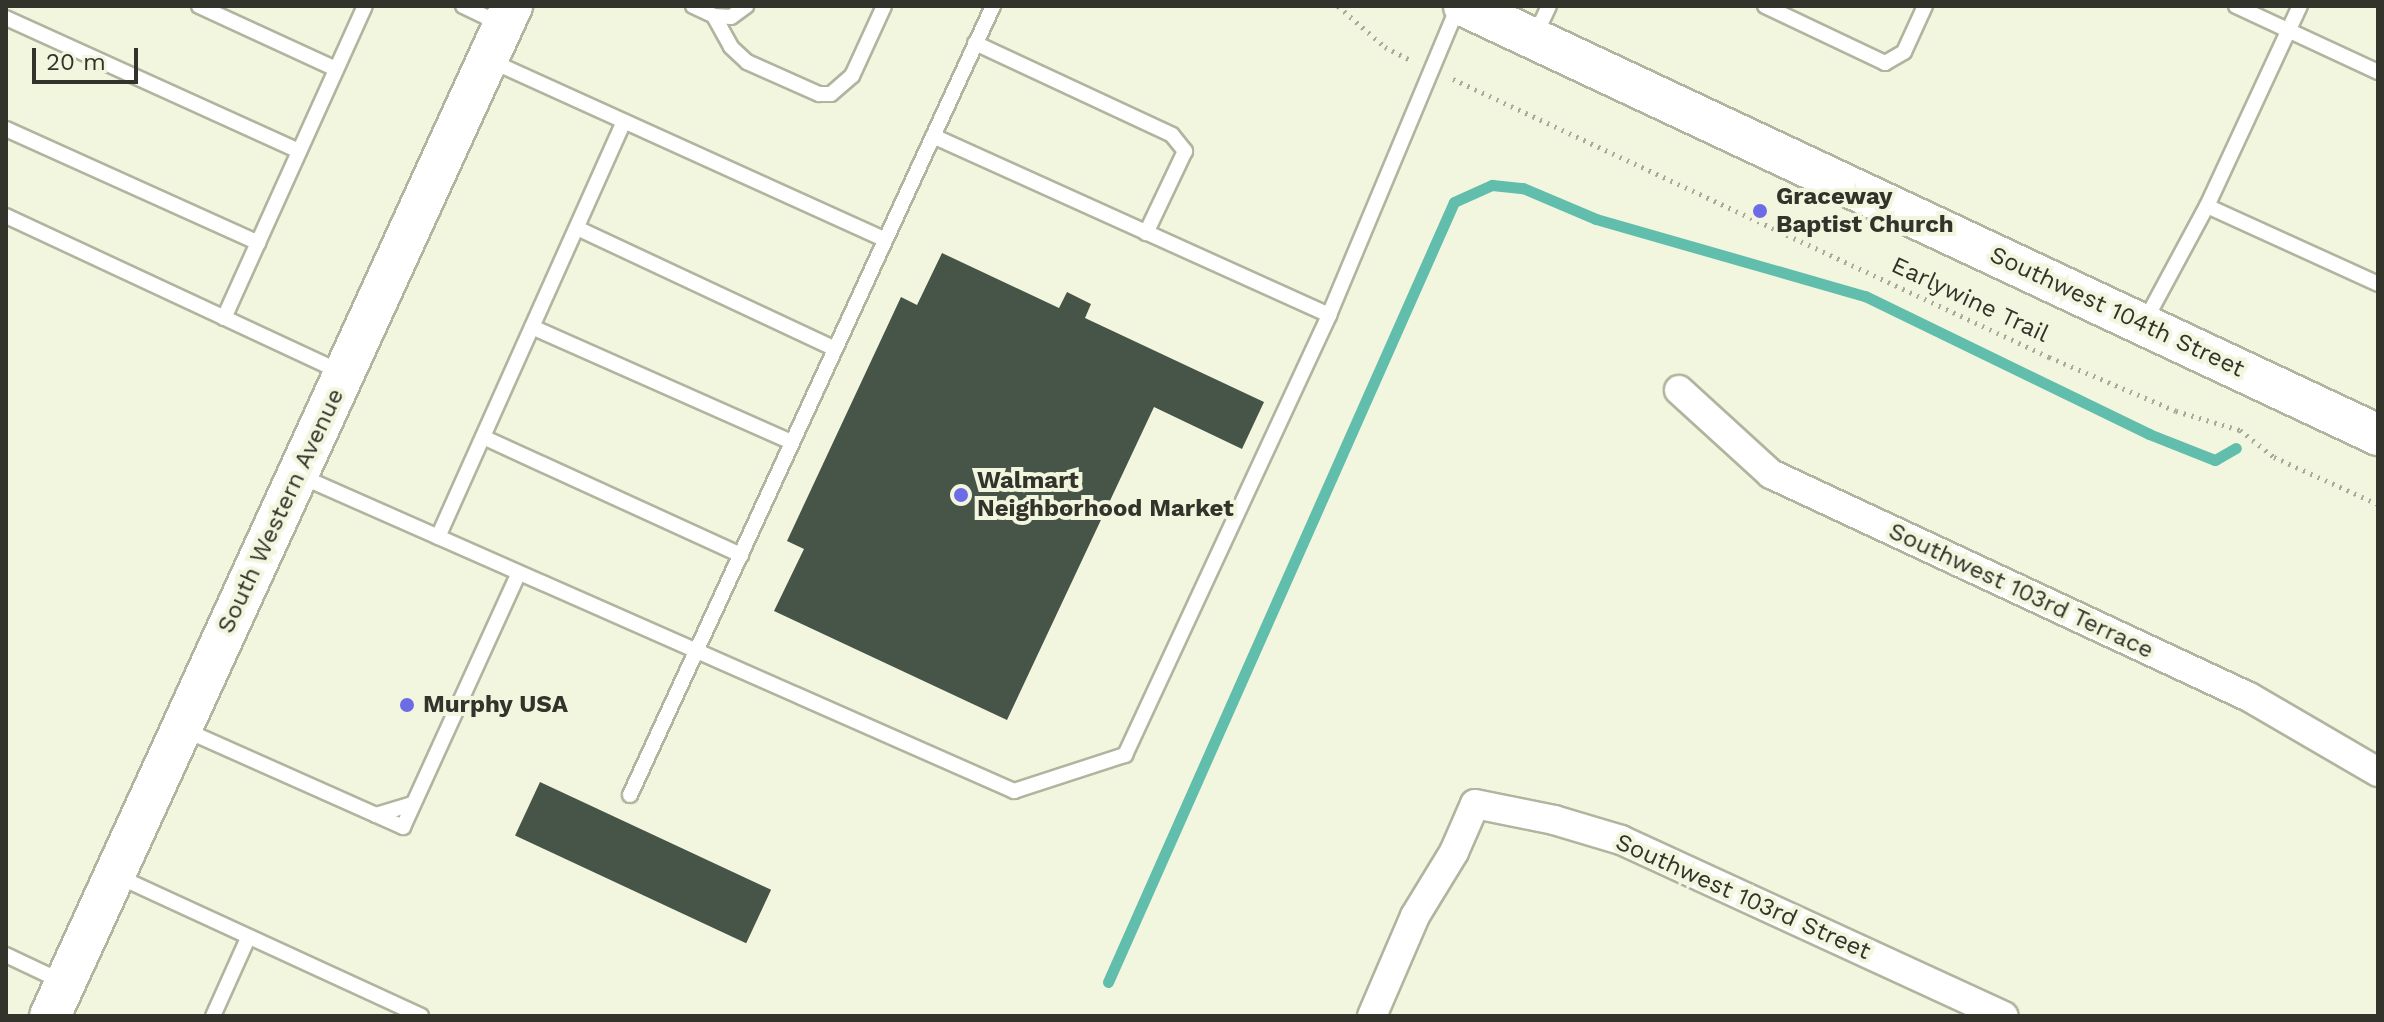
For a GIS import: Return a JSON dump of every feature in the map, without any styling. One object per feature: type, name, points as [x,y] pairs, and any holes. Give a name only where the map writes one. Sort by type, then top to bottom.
[{"type":"main road","name":"Southwest 104th Street","points":[[1472,8],[1542,22],[2143,325],[2378,435]]},
{"type":"main road","name":"South Western Avenue","points":[[58,1000],[501,30]]},
{"type":"street","name":"Southwest 103rd Terrace","points":[[1679,390],[1771,474],[2249,697],[2378,772]]},
{"type":"street","name":"Southwest 103rd Street","points":[[1372,1016],[1415,916],[1454,852],[1475,804],[1554,820],[1621,840],[2003,1016]]},
{"type":"lane","points":[[199,6],[336,69]]},
{"type":"lane","points":[[224,318],[365,6]]},
{"type":"lane","points":[[463,6],[501,30],[624,122],[885,240]]},
{"type":"lane","points":[[693,6],[714,16],[731,17],[746,6]]},
{"type":"lane","points":[[714,16],[731,47],[747,62],[819,94],[831,94],[852,76],[884,6]]},
{"type":"lane","points":[[630,795],[993,6]]},
{"type":"lane","points":[[1765,6],[1885,63],[1904,52],[1925,6]]},
{"type":"lane","points":[[2236,6],[2378,72]]},
{"type":"lane","points":[[2143,325],[2207,206],[2300,6]]},
{"type":"lane","points":[[297,475],[1014,791],[1125,755],[1329,315],[1430,69],[1472,8]]},
{"type":"lane","points":[[6,18],[299,151]]},
{"type":"lane","points":[[975,43],[1172,135],[1185,151],[1146,233]]},
{"type":"lane","points":[[438,537],[624,122]]},
{"type":"lane","points":[[6,129],[258,243]]},
{"type":"lane","points":[[933,136],[1329,315]]},
{"type":"lane","points":[[2207,206],[2378,284]]},
{"type":"lane","points":[[6,216],[344,374]]},
{"type":"lane","points":[[577,228],[835,349]]},
{"type":"lane","points":[[532,327],[792,442]]},
{"type":"lane","points":[[483,437],[741,555]]},
{"type":"lane","points":[[181,729],[403,827],[519,573]]},
{"type":"lane","points":[[115,875],[421,1016]]},
{"type":"lane","points":[[213,1016],[248,938]]},
{"type":"lane","points":[[6,955],[58,1000]]},
{"type":"path","name":"Earlywine Trail","points":[[1338,6],[1385,47],[1430,69],[2049,357],[2176,411],[2240,430],[2274,457],[2378,504]]},
{"type":"building","name":"Walmart Neighborhood Market","points":[[942,253],[1059,308],[1067,292],[1091,304],[1085,318],[1264,402],[1242,449],[1154,407],[1007,720],[774,611],[804,549],[787,541],[901,297],[917,305]]},
{"type":"building","points":[[540,782],[771,890],[746,943],[515,835]]},
{"type":"waterway","points":[[1108,982],[1454,202],[1492,185],[1523,188],[1596,219],[1865,296],[2149,434],[2215,460],[2236,448]]},
{"type":"place","name":"Graceway Baptist Church","points":[[1760,211]]},
{"type":"place","name":"Walmart Neighborhood Market","points":[[961,495]]},
{"type":"place","name":"Murphy USA","points":[[407,705]]}]
